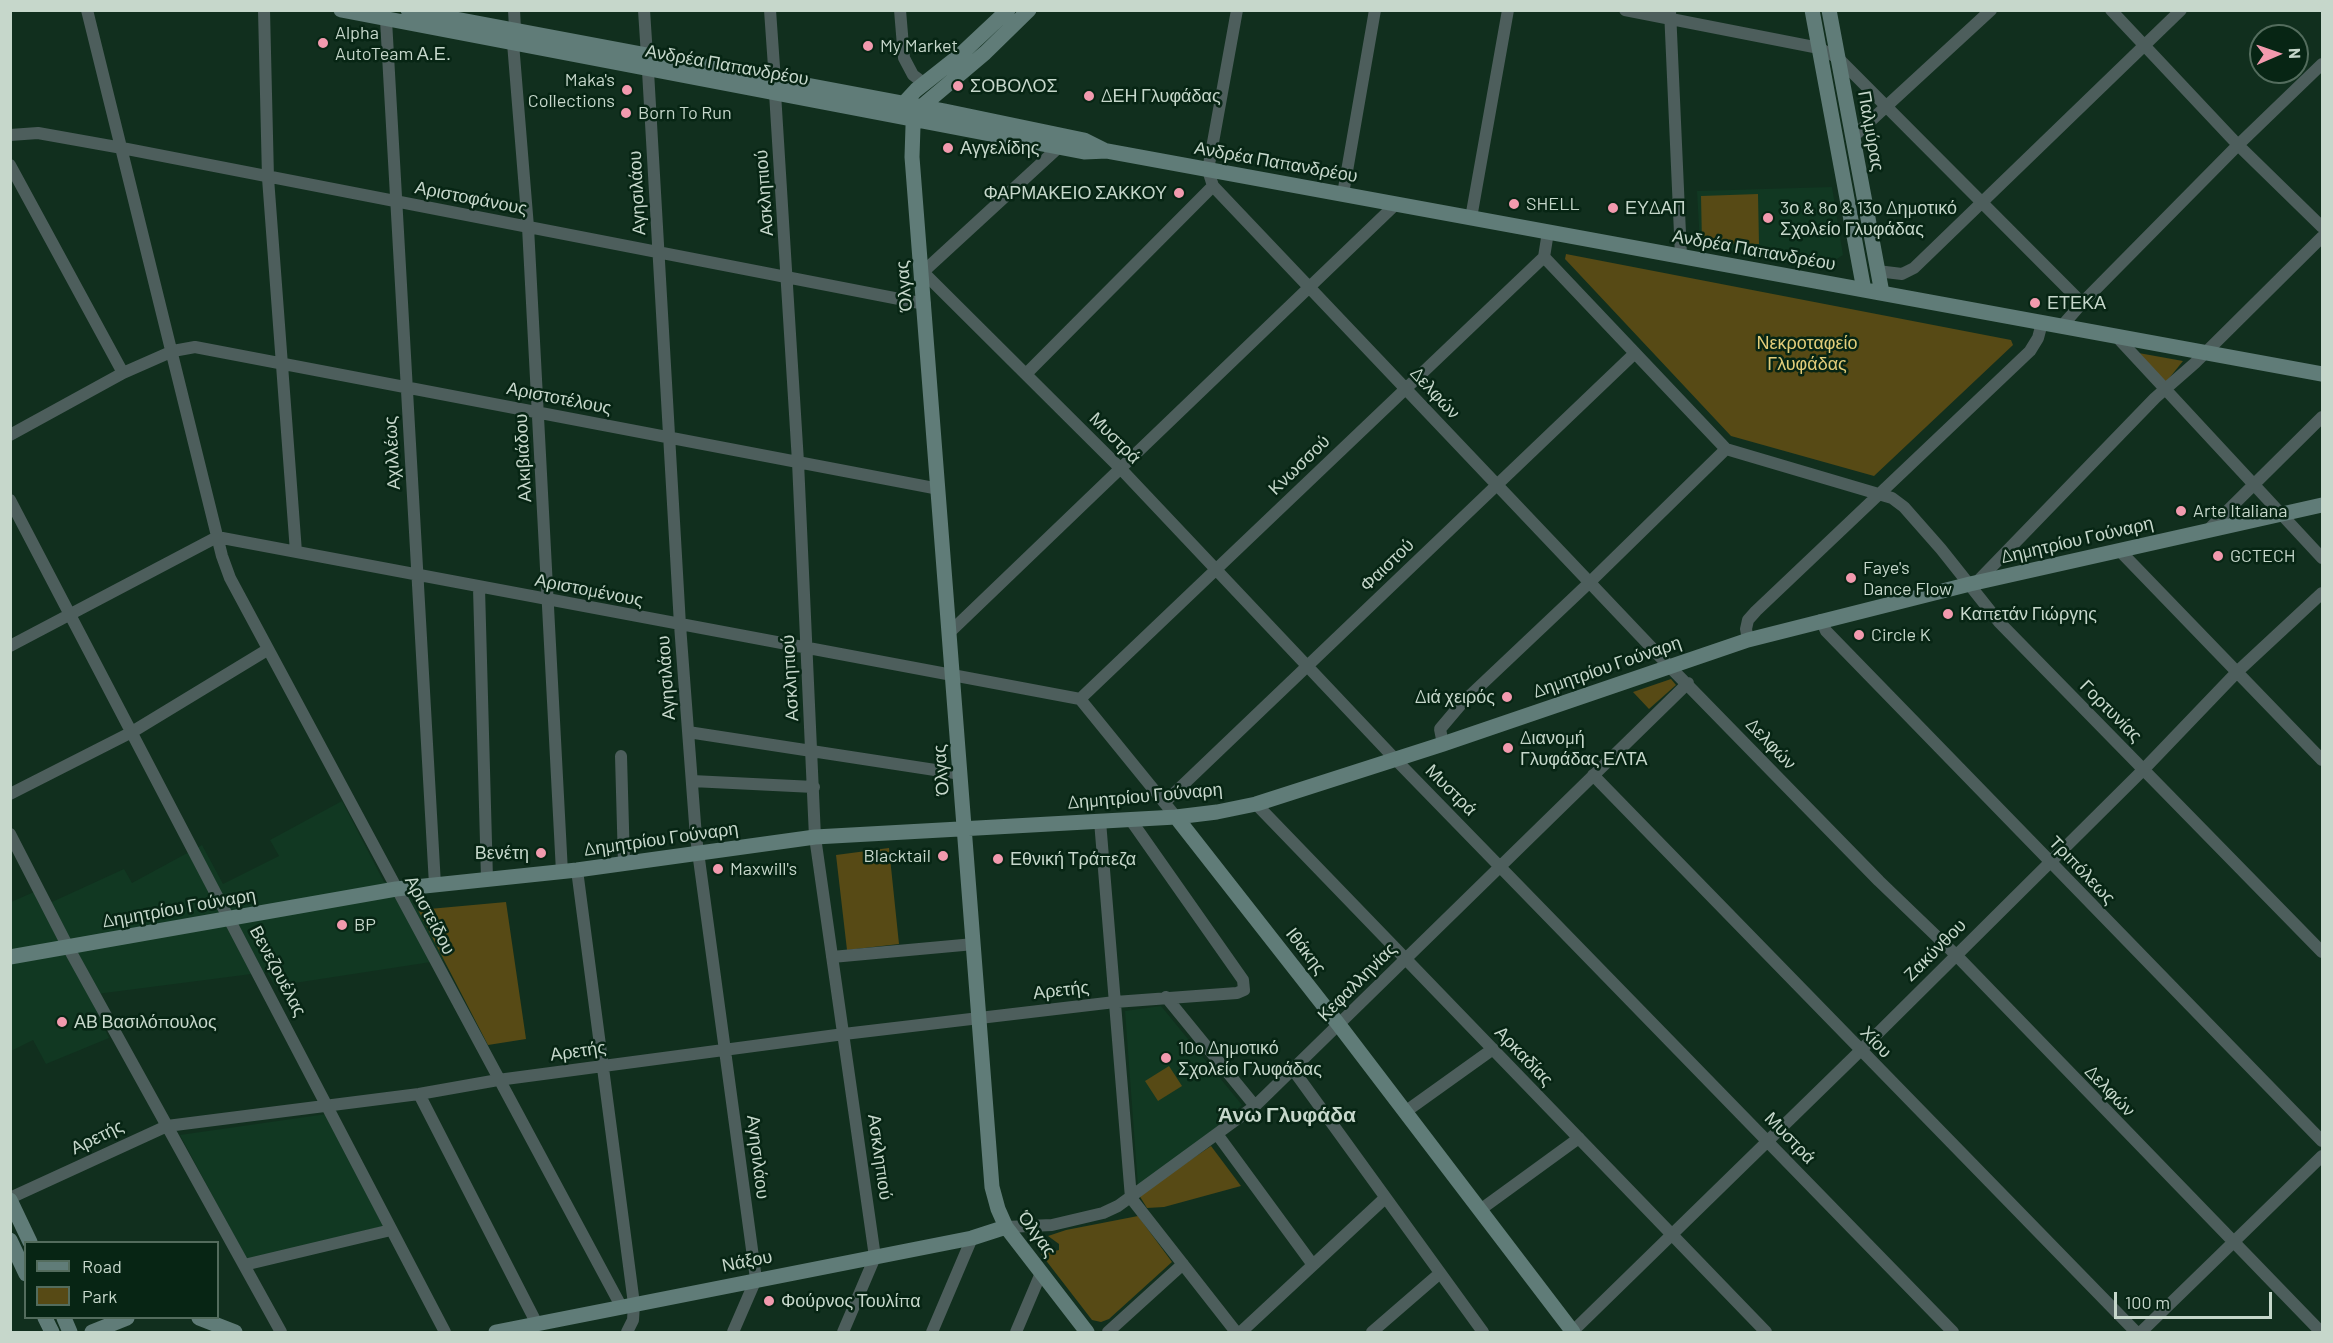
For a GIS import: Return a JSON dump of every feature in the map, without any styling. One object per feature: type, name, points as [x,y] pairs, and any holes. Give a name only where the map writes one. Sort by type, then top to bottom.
[{"type":"main road","name":"Ανδρέα Παπανδρέου","points":[[341,10],[386,20],[514,36]]},
{"type":"main road","name":"Ανδρέα Παπανδρέου","points":[[408,10],[514,36],[647,63],[1084,140],[1107,151]]},
{"type":"main road","points":[[910,111],[925,84],[1008,10]]},
{"type":"main road","points":[[910,111],[985,53],[1029,10]]},
{"type":"main road","name":"Παλμύρας","points":[[1812,10],[1864,290]]},
{"type":"main road","name":"Παλμύρας","points":[[1829,10],[1882,293]]},
{"type":"main road","name":"Ανδρέα Παπανδρέου","points":[[910,111],[1084,152],[1107,151],[2322,374]]},
{"type":"main road","name":"Όλγας","points":[[910,111],[906,147],[915,176],[992,1187],[1006,1227],[1087,1332]]},
{"type":"main road","name":"Δημητρίου Γούναρη","points":[[10,957],[396,889],[569,871],[815,837],[1176,817],[1256,804],[1396,760],[1748,640],[1973,584],[2322,505]]},
{"type":"main road","name":"Ιθάκης","points":[[1176,817],[1339,1025],[1573,1332]]},
{"type":"main road","points":[[10,1199],[30,1241]]},
{"type":"main road","name":"Νάξου","points":[[496,1332],[972,1238],[1006,1227]]},
{"type":"main road","points":[[10,1240],[24,1270]]},
{"type":"main road","points":[[92,1332],[122,1319]]},
{"type":"main road","points":[[204,1319],[235,1332]]},
{"type":"street","name":"Αριστείδου","points":[[87,10],[217,537],[230,578],[498,1080],[627,1305]]},
{"type":"street","points":[[264,10],[268,178],[296,552]]},
{"type":"street","name":"Αλκιβιάδου","points":[[514,10],[549,600],[569,871],[601,1066],[627,1305]]},
{"type":"street","name":"Αγησιλάου","points":[[644,10],[680,625],[698,853],[756,1279]]},
{"type":"street","name":"Ασκληπιού","points":[[771,10],[798,462],[815,837],[875,1257]]},
{"type":"street","points":[[900,10],[904,58],[913,75],[925,84]]},
{"type":"street","points":[[1208,170],[1237,10]]},
{"type":"street","points":[[1343,194],[1374,10]]},
{"type":"street","points":[[1471,218],[1508,10]]},
{"type":"street","points":[[1625,10],[1671,15],[1819,48],[1838,58],[2082,303]]},
{"type":"street","points":[[1853,137],[1991,10]]},
{"type":"street","points":[[2111,10],[2238,145],[2322,227]]},
{"type":"street","points":[[1877,271],[1902,274],[1914,268],[2181,10]]},
{"type":"street","points":[[1671,15],[1681,256]]},
{"type":"street","name":"Αχιλλέως","points":[[386,20],[435,885]]},
{"type":"street","points":[[2062,326],[2238,145],[2322,64]]},
{"type":"street","name":"Αριστοφάνους","points":[[10,135],[38,134],[122,148],[925,304]]},
{"type":"street","points":[[922,272],[1059,147]]},
{"type":"street","points":[[10,165],[15,186],[123,373]]},
{"type":"street","name":"Δελφών","points":[[1208,170],[1213,186],[1669,666],[1879,881],[1956,955],[2321,1332]]},
{"type":"street","points":[[1026,374],[1213,186]]},
{"type":"street","points":[[950,632],[1396,204]]},
{"type":"street","points":[[1443,744],[1440,735],[1444,721],[1726,449],[1544,257],[1548,232]]},
{"type":"street","points":[[1973,584],[2165,390],[2322,237]]},
{"type":"street","name":"Κνωσσού","points":[[1080,699],[1544,257]]},
{"type":"street","name":"Μυστρά","points":[[922,272],[1121,469],[1396,760],[1953,1332]]},
{"type":"street","points":[[1748,640],[1746,629],[1748,620],[1756,610],[2030,351],[2038,338],[2042,323]]},
{"type":"street","points":[[2116,336],[2322,558]]},
{"type":"street","name":"Αριστοτέλους","points":[[10,435],[123,373],[172,351],[195,347],[939,489]]},
{"type":"street","name":"Φαιστού","points":[[1165,802],[1309,667],[1635,353]]},
{"type":"street","points":[[2209,530],[2322,417]]},
{"type":"street","name":"Γορτυνίας","points":[[1726,449],[1892,498],[1904,507],[1973,584],[1999,622],[2322,952]]},
{"type":"street","name":"Βενεζουέλας","points":[[10,500],[446,1332]]},
{"type":"street","points":[[10,646],[217,537]]},
{"type":"street","name":"Αριστομένους","points":[[217,537],[417,577],[954,676]]},
{"type":"street","points":[[2119,550],[2322,760]]},
{"type":"street","points":[[479,588],[487,879]]},
{"type":"street","name":"Ζακύνθου","points":[[1573,1332],[2144,769],[2237,672],[2322,593]]},
{"type":"street","name":"Τριπόλεως","points":[[1821,620],[1826,631],[2322,1141]]},
{"type":"street","points":[[10,794],[132,732],[267,650]]},
{"type":"street","points":[[954,676],[1080,699]]},
{"type":"street","name":"Κεφαλληνίας","points":[[1006,1227],[1052,1225],[1103,1213],[1131,1198],[1255,1106],[1294,1071],[1405,959],[1502,867],[1688,683]]},
{"type":"street","name":"Ιθάκης","points":[[1080,699],[1176,817]]},
{"type":"street","points":[[688,732],[812,749],[961,774]]},
{"type":"street","points":[[621,756],[624,863]]},
{"type":"street","name":"Χίου","points":[[1593,775],[2136,1332]]},
{"type":"street","points":[[692,782],[814,787]]},
{"type":"street","name":"Αρκαδίας","points":[[1256,804],[1766,1332]]},
{"type":"street","name":"Αρετής","points":[[10,1199],[167,1126],[419,1094],[498,1080],[726,1049],[980,1017],[1166,997],[1237,993],[1245,987],[1243,980],[1130,819]]},
{"type":"street","points":[[1100,821],[1131,1198],[1236,1332]]},
{"type":"street","points":[[10,834],[68,947],[281,1332]]},
{"type":"street","points":[[832,957],[974,944]]},
{"type":"street","points":[[1166,997],[1255,1106]]},
{"type":"street","points":[[1405,1112],[1493,1049]]},
{"type":"street","points":[[1294,1071],[1384,1199],[1483,1332]]},
{"type":"street","points":[[419,1094],[537,1324]]},
{"type":"street","points":[[1217,1134],[1313,1265]]},
{"type":"street","points":[[1480,1210],[1579,1138]]},
{"type":"street","points":[[2141,1332],[2322,1156]]},
{"type":"street","points":[[1241,1332],[1384,1199]]},
{"type":"street","points":[[244,1265],[392,1230]]},
{"type":"street","points":[[932,1332],[972,1238]]},
{"type":"street","points":[[843,1332],[875,1257]]},
{"type":"street","points":[[1108,1332],[1183,1264]]},
{"type":"street","points":[[1016,1332],[1041,1273]]},
{"type":"street","points":[[1377,1331],[1439,1274]]},
{"type":"street","points":[[733,1332],[756,1279]]},
{"type":"street","points":[[627,1305],[633,1320],[627,1332]]},
{"type":"shaded area","name":"3ο & 8ο & 13ο Δημοτικό Σχολείο Γλυφάδας","points":[[1832,187],[1843,255],[1822,268],[1700,245],[1697,191]]},
{"type":"shaded area","points":[[342,801],[384,882],[399,881],[418,910],[444,960],[275,986],[267,972],[89,995],[109,1038],[46,1064],[33,1040],[11,1051],[11,902],[34,892],[41,907],[124,869],[132,883],[202,845],[223,884],[279,856],[270,840]]},
{"type":"shaded area","name":"10o Δημοτικό Σχολείο Γλυφάδας","points":[[1161,1006],[1242,1105],[1217,1128],[1138,1186],[1125,1011]]},
{"type":"shaded area","points":[[327,1114],[383,1226],[247,1260],[180,1135]]},
{"type":"green space","points":[[1758,194],[1759,244],[1702,243],[1701,196]]},
{"type":"green space","name":"Νεκροταφείο Γλυφάδας","points":[[1566,254],[2011,340],[2013,345],[1874,476],[1731,436],[1565,259]]},
{"type":"green space","points":[[2133,352],[2183,361],[2162,387]]},
{"type":"green space","points":[[1671,679],[1676,685],[1649,709],[1633,692]]},
{"type":"green space","points":[[889,848],[899,944],[847,950],[836,855]]},
{"type":"green space","points":[[506,902],[526,1039],[488,1045],[418,910]]},
{"type":"green space","points":[[1169,1066],[1182,1086],[1158,1101],[1145,1081]]},
{"type":"green space","points":[[1211,1146],[1241,1186],[1164,1207],[1147,1208],[1139,1195]]},
{"type":"green space","points":[[1138,1216],[1172,1262],[1109,1319],[1101,1322],[1092,1320],[1041,1254],[1059,1250],[1059,1244],[1048,1236],[1066,1230]]},
{"type":"place","name":"Alpha AutoTeam Α.Ε.","points":[[323,43]]},
{"type":"place","name":"My Market","points":[[868,46]]},
{"type":"place","name":"ΣΟΒΟΛΟΣ","points":[[958,86]]},
{"type":"place","name":"Maka's Collections","points":[[627,90]]},
{"type":"place","name":"ΔΕΗ Γλυφάδας","points":[[1089,96]]},
{"type":"place","name":"Born To Run","points":[[626,113]]},
{"type":"place","name":"Αγγελίδης","points":[[948,148]]},
{"type":"place","name":"ΦΑΡΜΑΚΕΙΟ ΣΑΚΚΟΥ","points":[[1179,193]]},
{"type":"place","name":"SHELL","points":[[1514,204]]},
{"type":"place","name":"ΕΥΔΑΠ","points":[[1613,208]]},
{"type":"place","name":"3ο & 8ο & 13ο Δημοτικό Σχολείο Γλυφάδας","points":[[1768,218]]},
{"type":"place","name":"ΕΤΕΚΑ","points":[[2035,303]]},
{"type":"place","name":"Arte Italiana","points":[[2181,511]]},
{"type":"place","name":"GCTECH","points":[[2218,556]]},
{"type":"place","name":"Faye's Dance Flow","points":[[1851,578]]},
{"type":"place","name":"Καπετάν Γιώργης","points":[[1948,614]]},
{"type":"place","name":"Circle K","points":[[1859,635]]},
{"type":"place","name":"Διά χειρός","points":[[1507,697]]},
{"type":"place","name":"Διανομή Γλυφάδας ΕΛΤΑ","points":[[1508,748]]},
{"type":"place","name":"Βενέτη","points":[[541,853]]},
{"type":"place","name":"Blacktail","points":[[943,856]]},
{"type":"place","name":"Εθνική Τράπεζα","points":[[998,859]]},
{"type":"place","name":"Maxwill's","points":[[718,869]]},
{"type":"place","name":"BP","points":[[342,925]]},
{"type":"place","name":"ΑΒ Βασιλόπουλος","points":[[62,1022]]},
{"type":"place","name":"10o Δημοτικό Σχολείο Γλυφάδας","points":[[1166,1058]]},
{"type":"place","name":"Φούρνος Τουλίπα","points":[[769,1301]]},
{"type":"district","name":"Άνω Γλυφάδα","points":[[1287,1115]]}]
